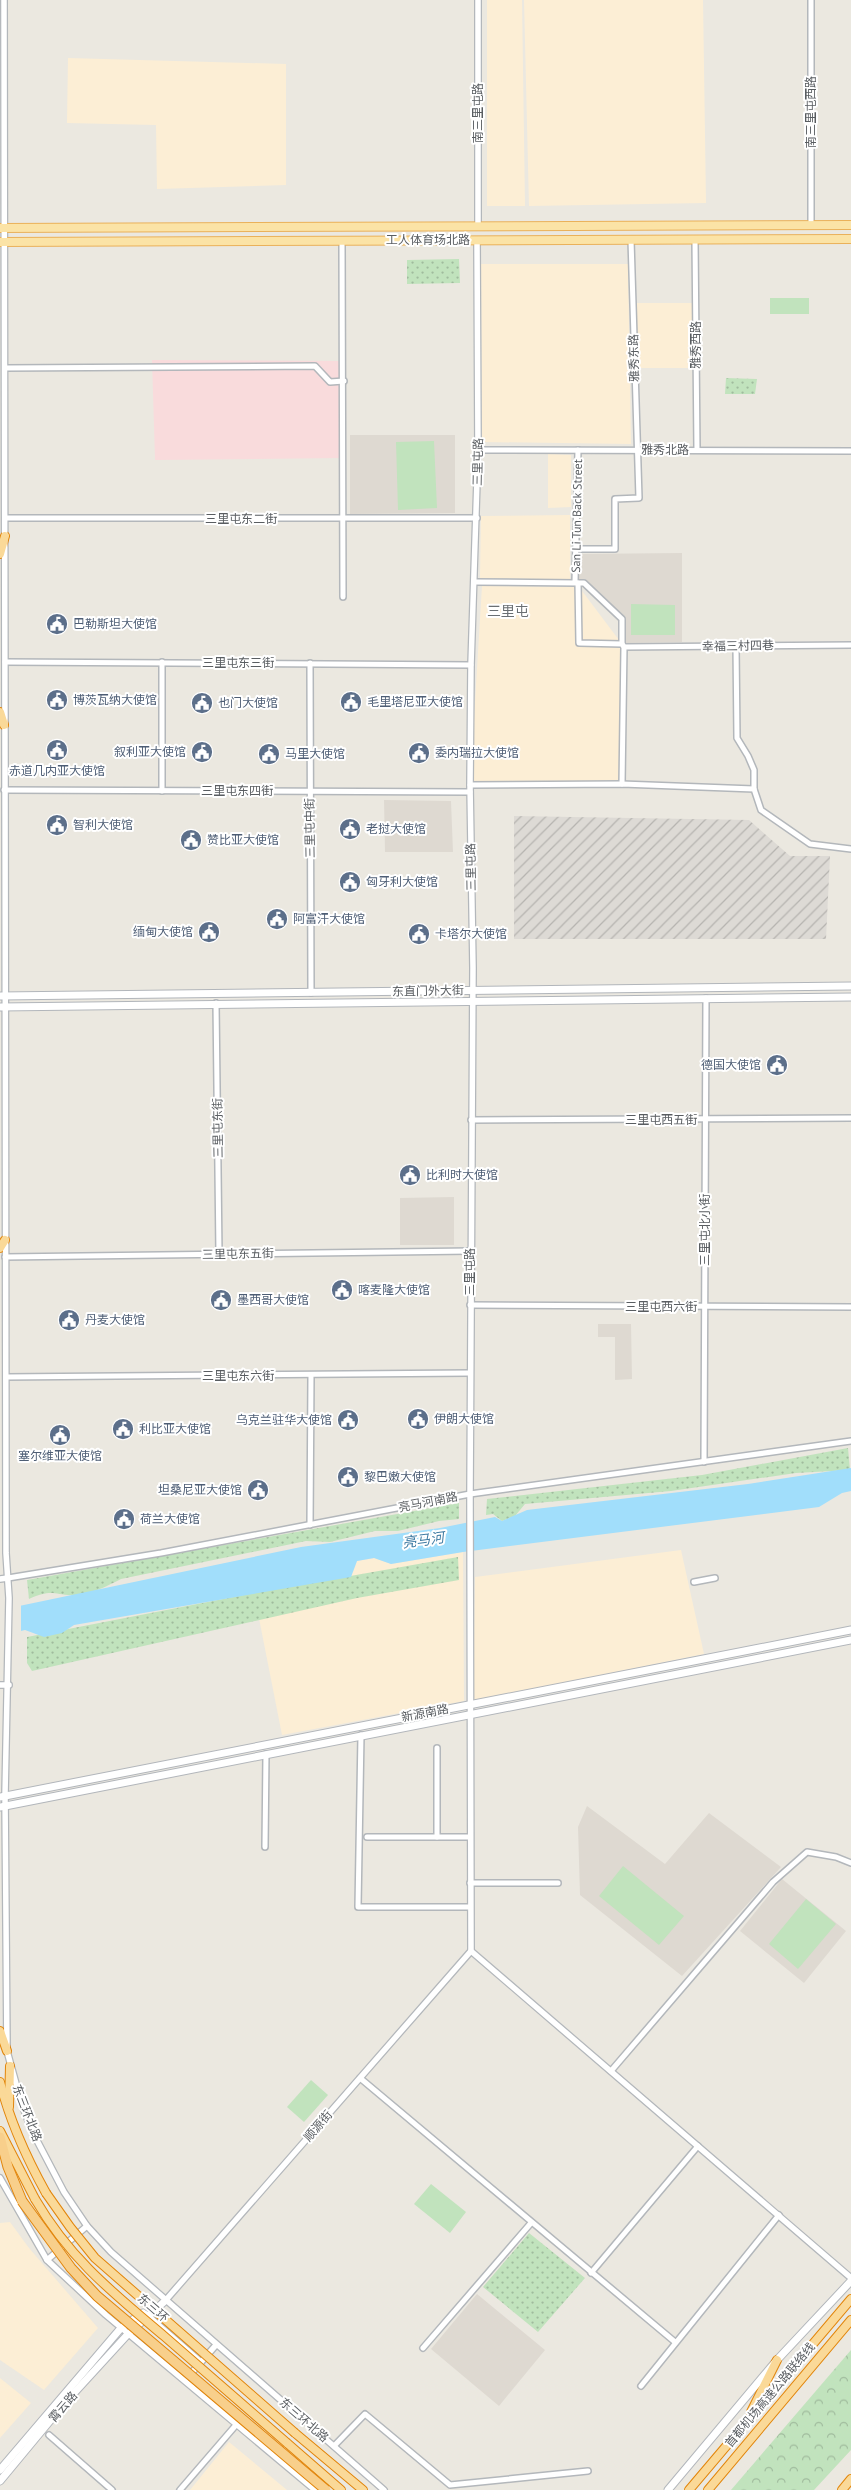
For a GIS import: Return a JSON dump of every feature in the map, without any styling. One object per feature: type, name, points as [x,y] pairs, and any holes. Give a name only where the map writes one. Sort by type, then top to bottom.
[{"type":"highway","points":[[0,554],[5,536]]},
{"type":"highway","points":[[0,712],[4,725]]},
{"type":"highway","points":[[0,1248],[5,1240]]},
{"type":"highway","points":[[0,2031],[7,2051]]},
{"type":"highway","points":[[9,2116],[10,2066]]},
{"type":"highway","name":"东三环","points":[[0,2082],[9,2116],[30,2164],[46,2193],[95,2258],[363,2490]]},
{"type":"highway","name":"东三环","points":[[0,2131],[51,2226],[76,2257],[107,2287],[341,2490]]},
{"type":"highway","points":[[0,2137],[8,2167],[22,2201],[71,2268],[97,2296],[326,2490]]},
{"type":"highway","name":"首都机场高速公路联络线","points":[[689,2490],[851,2299]]},
{"type":"highway","name":"首都机场高速公路联络线","points":[[708,2490],[851,2320]]},
{"type":"highway","points":[[746,2423],[777,2360]]},
{"type":"highway","points":[[842,2490],[851,2480]]},
{"type":"main road","name":"工人体育场北路","points":[[3,228],[851,225]]},
{"type":"main road","name":"工人体育场北路","points":[[3,242],[851,239]]},
{"type":"main road","name":"东直门外大街","points":[[2,996],[851,986]]},
{"type":"main road","name":"东直门外大街","points":[[2,1007],[851,997]]},
{"type":"main road","name":"新源南路","points":[[2,1796],[851,1630]]},
{"type":"main road","name":"新源南路","points":[[2,1806],[851,1640]]},
{"type":"main road","points":[[668,2490],[777,2360],[851,2279]]},
{"type":"main road","points":[[146,2313],[165,2301]]},
{"type":"main road","name":"霄云路","points":[[0,2470],[121,2328],[146,2313]]},
{"type":"main road","name":"霄云路","points":[[0,2480],[63,2405],[146,2313]]},
{"type":"street","name":"东三环北路","points":[[4,0],[2,155],[5,368],[5,958],[2,1027],[6,1552],[9,1598],[9,1685],[2,1796],[2,1835],[7,2051],[10,2066],[32,2131],[64,2192],[87,2226],[111,2252],[165,2301],[384,2490]]},
{"type":"street","name":"南三里屯路","points":[[478,0],[478,227]]},
{"type":"street","name":"南三里屯西路","points":[[811,0],[811,224]]},
{"type":"street","name":"三里屯路","points":[[471,1951],[470,785],[471,665],[478,450],[477,240]]},
{"type":"street","name":"雅秀东路","points":[[575,549],[615,548],[614,499],[639,498],[631,240]]},
{"type":"street","name":"雅秀西路","points":[[695,240],[696,450]]},
{"type":"street","points":[[342,241],[344,382],[343,597]]},
{"type":"street","points":[[5,368],[315,366],[330,382],[344,382]]},
{"type":"street","name":"雅秀北路","points":[[478,450],[851,451]]},
{"type":"street","name":"San Li Tun Back Street","points":[[577,582],[575,549],[578,450]]},
{"type":"street","name":"三里屯东二街","points":[[5,518],[477,518]]},
{"type":"street","points":[[474,582],[584,583],[622,619],[622,784]]},
{"type":"street","name":"幸福三村四巷","points":[[577,582],[579,643],[623,646],[851,645]]},
{"type":"street","points":[[736,646],[737,738],[754,770],[754,790],[761,810],[810,844],[851,849]]},
{"type":"street","name":"三里屯东三街","points":[[5,662],[471,665]]},
{"type":"street","points":[[162,662],[162,791]]},
{"type":"street","name":"三里屯中街","points":[[310,663],[311,992]]},
{"type":"street","points":[[470,785],[622,784],[754,790]]},
{"type":"street","name":"三里屯东四街","points":[[4,790],[470,792]]},
{"type":"street","points":[[0,971],[5,958]]},
{"type":"street","name":"三里屯北小街","points":[[704,1462],[706,998]]},
{"type":"street","name":"三里屯东街","points":[[216,1003],[219,1254]]},
{"type":"street","name":"三里屯西五街","points":[[471,1120],[851,1118]]},
{"type":"street","name":"三里屯东五街","points":[[5,1257],[470,1251]]},
{"type":"street","name":"三里屯西六街","points":[[470,1305],[851,1307]]},
{"type":"street","name":"三里屯东六街","points":[[6,1377],[470,1373]]},
{"type":"street","points":[[310,1525],[311,1375]]},
{"type":"street","name":"亮马河南路","points":[[8,1578],[310,1525],[470,1494],[851,1441]]},
{"type":"street","points":[[0,1579],[8,1578]]},
{"type":"street","points":[[694,1582],[715,1578]]},
{"type":"street","points":[[0,1685],[9,1685]]},
{"type":"street","points":[[361,1735],[358,1907],[470,1907]]},
{"type":"street","points":[[437,1748],[438,1837]]},
{"type":"street","points":[[265,1847],[266,1754]]},
{"type":"street","points":[[367,1837],[470,1837]]},
{"type":"street","points":[[611,2071],[773,1882],[807,1852],[836,1857],[851,1863]]},
{"type":"street","points":[[470,1883],[558,1883]]},
{"type":"street","points":[[0,1897],[5,1905]]},
{"type":"street","points":[[471,1951],[851,2279]]},
{"type":"street","name":"顺源街","points":[[165,2301],[471,1951]]},
{"type":"street","points":[[360,2078],[675,2342]]},
{"type":"street","points":[[591,2273],[698,2146]]},
{"type":"street","points":[[0,2178],[47,2260],[121,2328],[315,2490]]},
{"type":"street","points":[[641,2386],[779,2216]]},
{"type":"street","points":[[423,2348],[531,2223]]},
{"type":"street","points":[[47,2260],[87,2226]]},
{"type":"street","points":[[146,2313],[201,2362]]},
{"type":"street","points":[[184,2382],[216,2345]]},
{"type":"street","points":[[334,2446],[365,2414],[450,2485],[588,2471]]},
{"type":"street","points":[[180,2490],[236,2425]]},
{"type":"street","points":[[49,2434],[112,2490]]},
{"type":"shaded area","points":[[487,0],[522,0],[525,206],[487,206]]},
{"type":"shaded area","points":[[524,0],[703,0],[706,203],[529,206]]},
{"type":"shaded area","points":[[68,58],[286,64],[286,185],[157,189],[156,125],[67,123]]},
{"type":"shaded area","points":[[481,264],[628,264],[631,444],[482,442]]},
{"type":"shaded area","points":[[636,303],[694,303],[694,368],[638,368]]},
{"type":"shaded area","points":[[152,360],[340,361],[341,458],[155,460]]},
{"type":"shaded area","points":[[350,435],[455,435],[455,513],[350,514]]},
{"type":"shaded area","points":[[548,454],[571,455],[571,507],[548,508]]},
{"type":"shaded area","points":[[570,515],[570,580],[480,578],[481,516]]},
{"type":"shaded area","points":[[682,553],[682,642],[625,643],[624,618],[586,583],[586,580],[579,579],[579,554]]},
{"type":"shaded area","points":[[482,586],[579,587],[622,644],[622,784],[470,785]]},
{"type":"shaded area","points":[[384,800],[451,801],[453,852],[385,852]]},
{"type":"shaded area","points":[[514,816],[749,820],[790,856],[830,856],[826,939],[514,939]]},
{"type":"shaded area","points":[[454,1197],[454,1245],[400,1245],[400,1198]]},
{"type":"shaded area","points":[[598,1324],[631,1324],[632,1379],[615,1380],[615,1337],[598,1337]]},
{"type":"shaded area","points":[[681,1550],[704,1654],[473,1701],[475,1577]]},
{"type":"shaded area","points":[[463,1552],[464,1701],[282,1735],[254,1593],[351,1577],[357,1561],[375,1558],[391,1564]]},
{"type":"shaded area","points":[[587,1806],[665,1864],[709,1813],[781,1867],[682,1976],[580,1895],[578,1827]]},
{"type":"shaded area","points":[[782,1879],[846,1931],[804,1983],[740,1931]]},
{"type":"shaded area","points":[[10,2222],[29,2248],[98,2328],[44,2390],[0,2360],[0,2223]]},
{"type":"shaded area","points":[[477,2294],[545,2350],[499,2406],[431,2349]]},
{"type":"shaded area","points":[[0,2378],[31,2403],[0,2438]]},
{"type":"shaded area","points":[[229,2442],[287,2490],[190,2490]]},
{"type":"green space","points":[[459,259],[460,283],[407,284],[407,260]]},
{"type":"green space","points":[[770,298],[809,298],[809,314],[770,314]]},
{"type":"green space","points":[[726,378],[757,379],[755,394],[725,394]]},
{"type":"green space","points":[[434,441],[437,508],[398,510],[396,442]]},
{"type":"green space","points":[[631,604],[675,605],[675,635],[631,635]]},
{"type":"green space","points":[[848,1448],[850,1470],[796,1473],[671,1491],[525,1504],[515,1516],[502,1521],[493,1514],[486,1515],[487,1499],[702,1475]]},
{"type":"green space","points":[[459,1503],[459,1519],[439,1521],[398,1531],[375,1531],[330,1542],[306,1541],[121,1579],[88,1593],[68,1595],[49,1593],[29,1599],[27,1580]]},
{"type":"green space","points":[[458,1557],[459,1580],[357,1598],[32,1671],[27,1663],[27,1637],[254,1593]]},
{"type":"green space","points":[[623,1866],[684,1916],[659,1945],[599,1896]]},
{"type":"green space","points":[[806,1899],[836,1924],[798,1969],[769,1944]]},
{"type":"green space","points":[[311,2080],[328,2095],[304,2122],[287,2107]]},
{"type":"green space","points":[[431,2184],[466,2212],[450,2233],[414,2204]]},
{"type":"green space","points":[[529,2233],[585,2278],[538,2332],[483,2287]]},
{"type":"green space","points":[[851,2350],[851,2450],[814,2490],[731,2490]]},
{"type":"water","name":"亮马河","points":[[851,1468],[851,1491],[842,1493],[819,1507],[463,1552],[391,1564],[374,1558],[357,1561],[351,1577],[74,1625],[62,1633],[44,1637],[25,1630],[0,1636],[0,1610],[301,1547],[440,1528],[495,1517],[502,1521],[527,1510],[748,1484]]},
{"type":"pier","points":[[21,1604],[21,1634],[0,1638],[0,1607]]},
{"type":"place","name":"巴勒斯坦大使馆","points":[[57,624]]},
{"type":"place","name":"博茨瓦纳大使馆","points":[[57,700]]},
{"type":"place","name":"毛里塔尼亚大使馆","points":[[351,702]]},
{"type":"place","name":"也门大使馆","points":[[202,703]]},
{"type":"place","name":"赤道几内亚大使馆","points":[[57,750]]},
{"type":"place","name":"叙利亚大使馆","points":[[202,752]]},
{"type":"place","name":"委内瑞拉大使馆","points":[[419,753]]},
{"type":"place","name":"马里大使馆","points":[[269,754]]},
{"type":"place","name":"智利大使馆","points":[[57,825]]},
{"type":"place","name":"老挝大使馆","points":[[350,829]]},
{"type":"place","name":"赞比亚大使馆","points":[[191,840]]},
{"type":"place","name":"匈牙利大使馆","points":[[350,882]]},
{"type":"place","name":"阿富汗大使馆","points":[[277,919]]},
{"type":"place","name":"缅甸大使馆","points":[[209,932]]},
{"type":"place","name":"卡塔尔大使馆","points":[[419,934]]},
{"type":"place","name":"德国大使馆","points":[[777,1065]]},
{"type":"place","name":"比利时大使馆","points":[[410,1175]]},
{"type":"place","name":"喀麦隆大使馆","points":[[342,1290]]},
{"type":"place","name":"墨西哥大使馆","points":[[221,1300]]},
{"type":"place","name":"丹麦大使馆","points":[[69,1320]]},
{"type":"place","name":"伊朗大使馆","points":[[418,1419]]},
{"type":"place","name":"乌克兰驻华大使馆","points":[[348,1420]]},
{"type":"place","name":"利比亚大使馆","points":[[123,1429]]},
{"type":"place","name":"塞尔维亚大使馆","points":[[60,1435]]},
{"type":"place","name":"黎巴嫩大使馆","points":[[348,1477]]},
{"type":"place","name":"坦桑尼亚大使馆","points":[[258,1490]]},
{"type":"place","name":"荷兰大使馆","points":[[124,1519]]},
{"type":"district","name":"三里屯","points":[[508,611]]}]
